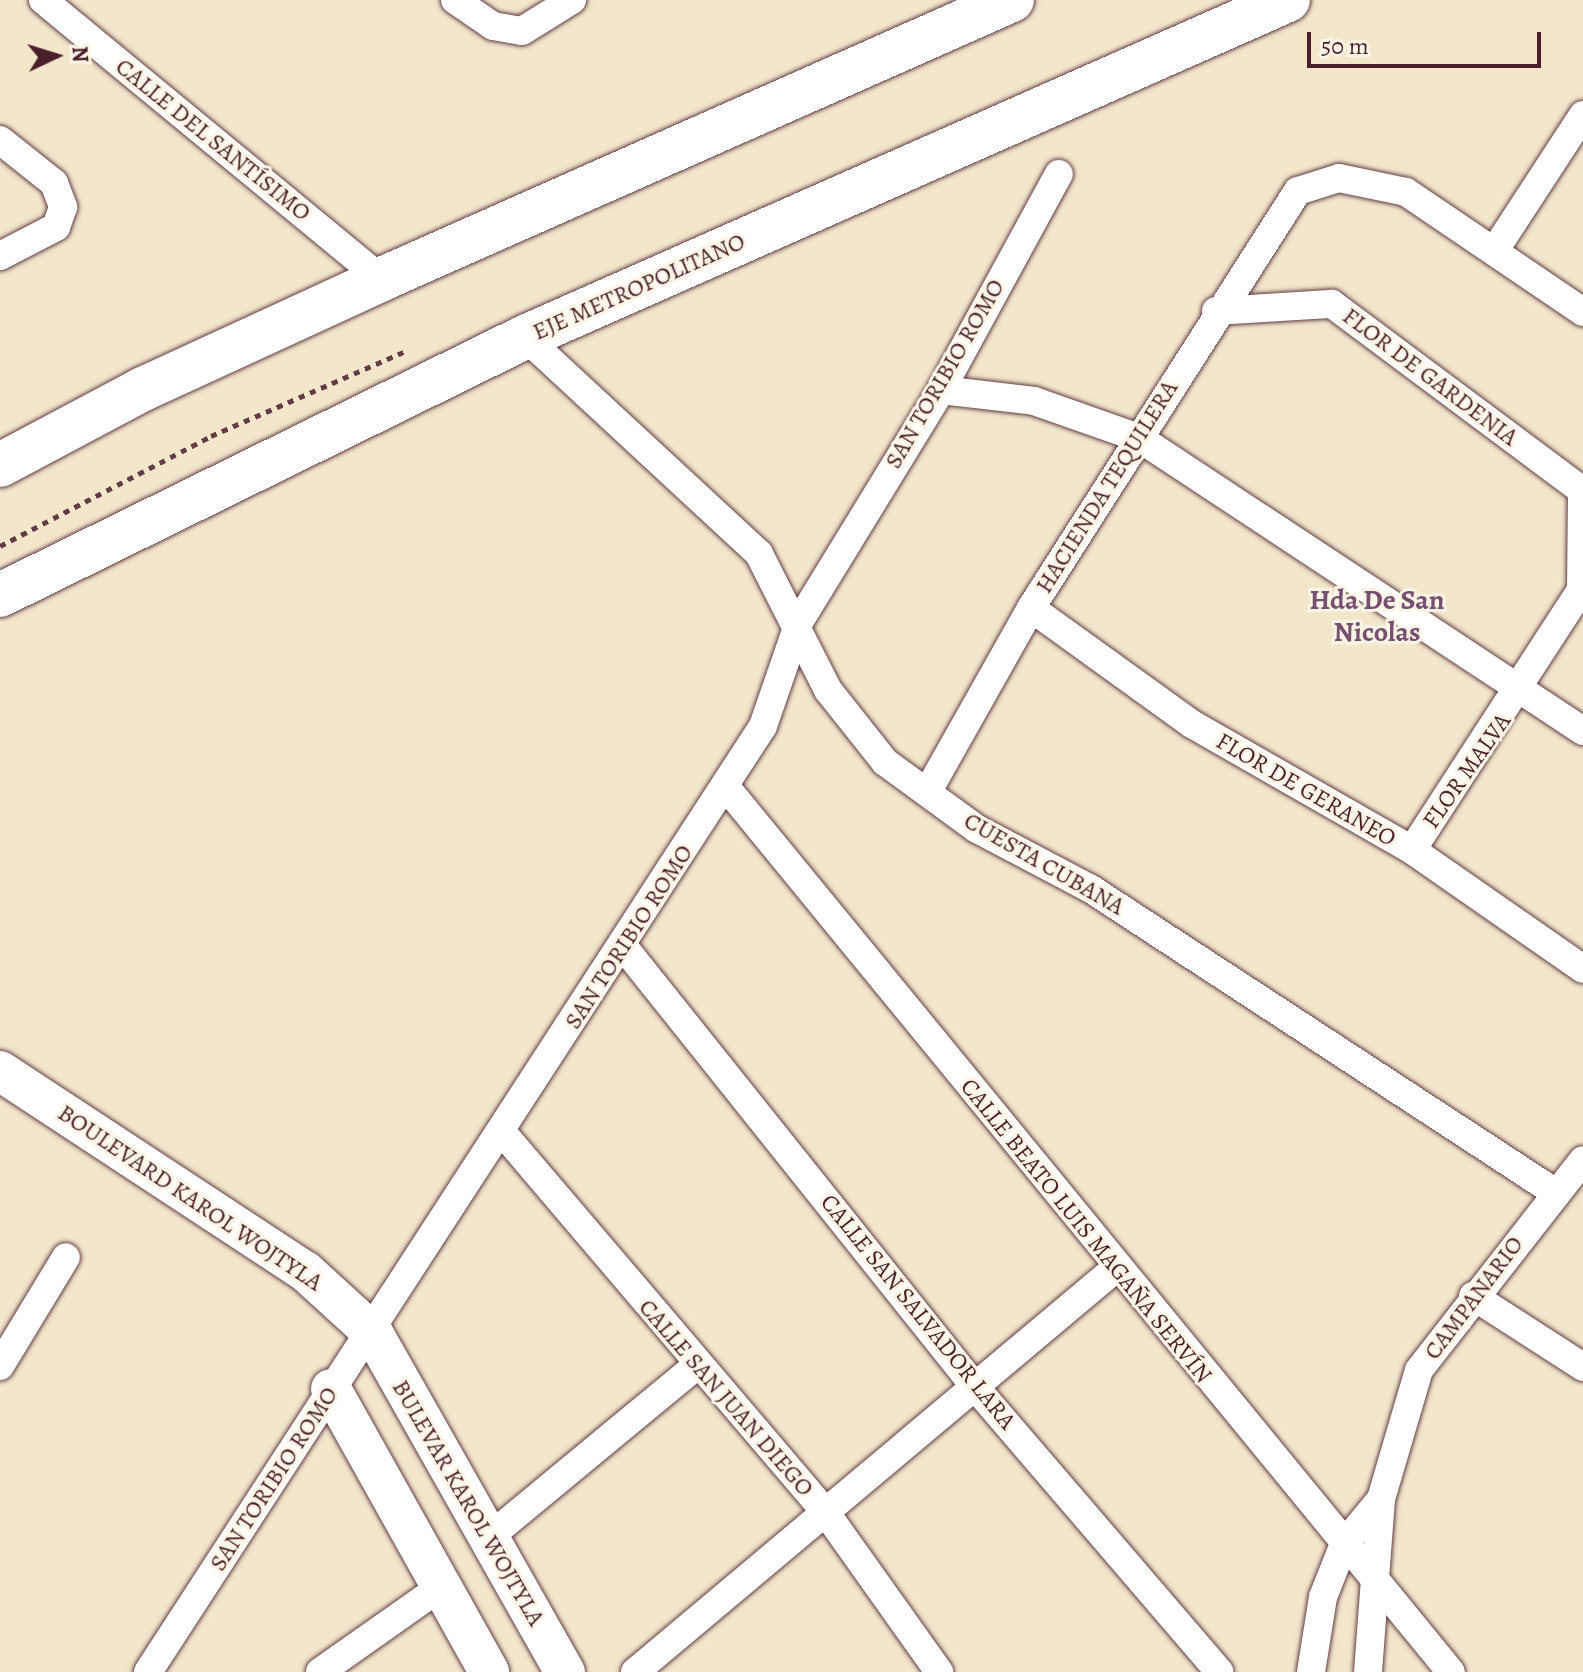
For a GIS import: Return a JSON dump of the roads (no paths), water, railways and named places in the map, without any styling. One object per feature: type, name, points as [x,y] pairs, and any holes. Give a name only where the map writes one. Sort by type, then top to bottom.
[{"type":"main road","points":[[0,465],[143,389],[382,279],[1012,0]]},
{"type":"main road","name":"EJE METROPOLITANO","points":[[0,595],[525,337],[1288,0]]},
{"type":"street","name":"CALLE DEL SANTÍSIMO","points":[[43,0],[382,279]]},
{"type":"street","points":[[455,0],[493,26],[522,31],[572,0]]},
{"type":"street","points":[[1583,115],[1495,250],[1583,312]]},
{"type":"street","points":[[0,140],[54,183],[63,207],[56,227],[0,256]]},
{"type":"street","name":"SAN TORIBIO ROMO","points":[[148,1672],[331,1389],[373,1333],[726,787],[763,726],[799,622],[941,390],[1059,174]]},
{"type":"street","name":"HACIENDA TEQUILERA","points":[[928,791],[1031,608],[1216,311],[1298,191],[1339,178],[1372,181],[1406,192],[1495,250]]},
{"type":"street","name":"FLOR DE GARDENIA","points":[[1216,311],[1332,304],[1582,490]]},
{"type":"street","name":"CUESTA CUBANA","points":[[525,337],[759,554],[799,622],[828,690],[885,762],[977,829],[1091,889],[1556,1193]]},
{"type":"street","points":[[941,390],[1034,401],[1139,438],[1583,731]]},
{"type":"street","points":[[1582,490],[1582,590]]},
{"type":"street","name":"FLOR MALVA","points":[[1412,850],[1521,692],[1582,590]]},
{"type":"street","name":"FLOR DE GERANEO","points":[[1031,608],[1192,724],[1412,850],[1583,969]]},
{"type":"street","name":"CALLE BEATO LUIS MAGAÑA SERVÍN","points":[[726,787],[1115,1269],[1451,1672]]},
{"type":"street","name":"CALLE SAN SALVADOR LARA","points":[[623,946],[976,1388],[1219,1672]]},
{"type":"street","name":"BOULEVARD KAROL WOJTYLA","points":[[0,1071],[305,1271],[373,1333]]},
{"type":"street","name":"CALLE SAN JUAN DIEGO","points":[[502,1132],[695,1367],[824,1510],[934,1670]]},
{"type":"street","name":"CAMPANARIO","points":[[1368,1672],[1381,1499],[1419,1370],[1473,1296],[1583,1160]]},
{"type":"street","points":[[0,1366],[66,1257]]},
{"type":"street","points":[[635,1672],[824,1510],[976,1388],[1115,1269]]},
{"type":"street","points":[[1473,1296],[1581,1363]]},
{"type":"street","name":"BULEVAR KAROL WOJTYLA","points":[[373,1333],[565,1672]]},
{"type":"street","points":[[488,1538],[695,1367]]},
{"type":"street","points":[[331,1389],[439,1588],[489,1672]]},
{"type":"street","name":"CAMPANARIO","points":[[1311,1672],[1323,1597],[1344,1544],[1381,1499]]},
{"type":"street","points":[[320,1672],[439,1588]]},
{"type":"district","name":"Hda De San Nicolas","points":[[1377,616]]}]
